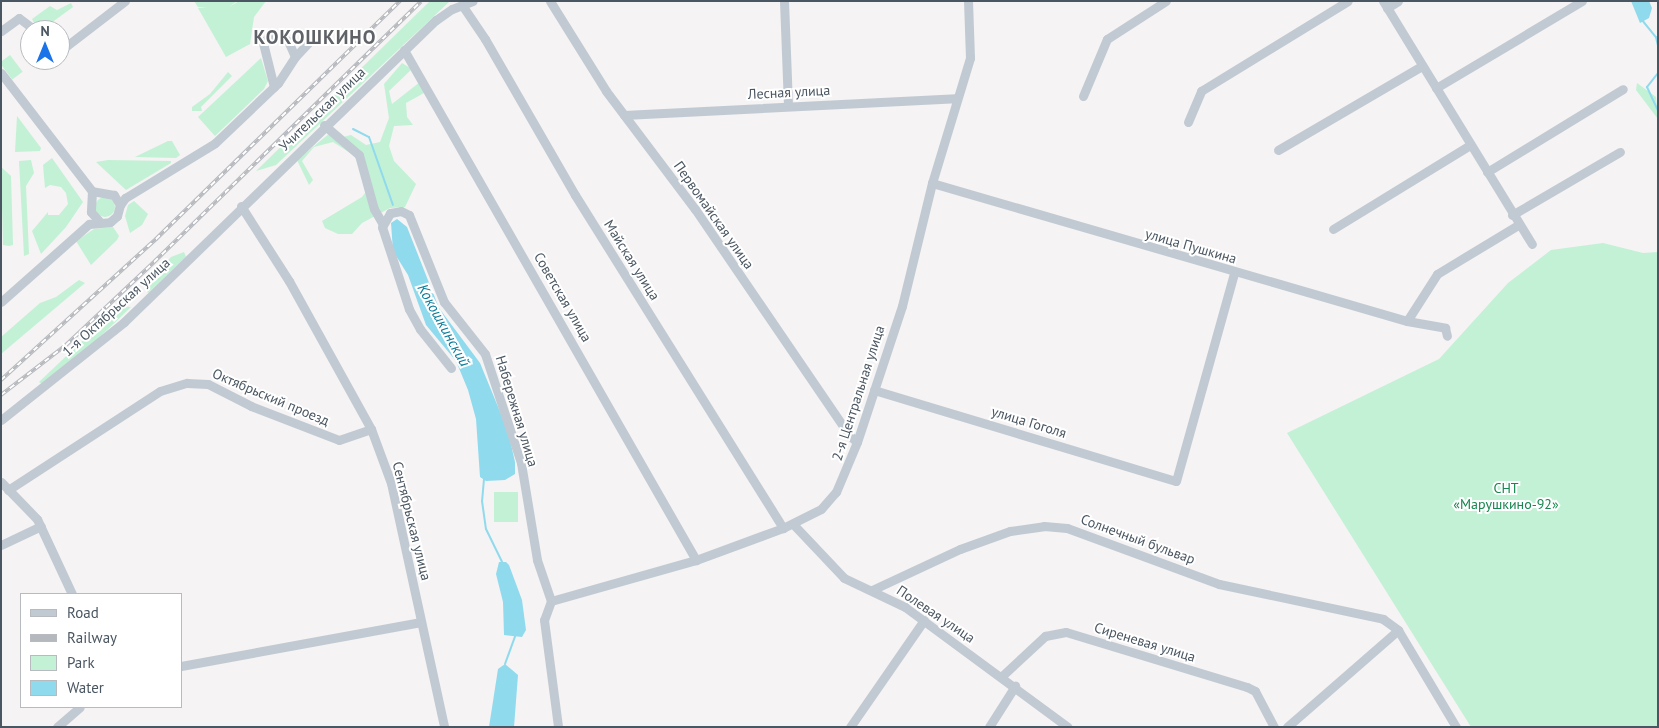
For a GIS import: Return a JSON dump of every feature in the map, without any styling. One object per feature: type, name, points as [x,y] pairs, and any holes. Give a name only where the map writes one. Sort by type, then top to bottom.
[{"type":"street","points":[[70,43],[125,1]]},
{"type":"street","name":"Учительская улица","points":[[241,206],[436,20],[462,4],[473,1]]},
{"type":"street","name":"Первомайская улица","points":[[550,1],[624,115],[695,209],[857,442]]},
{"type":"street","points":[[784,1],[788,105]]},
{"type":"street","name":"2-я Центральная улица","points":[[551,600],[696,560],[793,524],[829,502],[842,482],[857,442],[902,306],[932,184],[956,98],[970,58],[968,1]]},
{"type":"street","points":[[1083,96],[1107,39],[1166,1]]},
{"type":"street","points":[[1188,122],[1201,91],[1348,1]]},
{"type":"street","points":[[1398,1],[1385,4],[1518,225],[1532,244]]},
{"type":"street","points":[[1436,88],[1582,1]]},
{"type":"street","name":"Майская улица","points":[[462,4],[485,38],[575,195],[782,528]]},
{"type":"street","points":[[1,31],[19,18],[22,20]]},
{"type":"street","points":[[274,87],[263,44],[275,36],[285,38],[295,57]]},
{"type":"street","points":[[1,302],[89,224],[114,220],[120,200],[205,152],[274,87],[295,57],[312,39]]},
{"type":"street","name":"Советская улица","points":[[404,50],[696,560]]},
{"type":"street","points":[[1278,150],[1422,66]]},
{"type":"street","points":[[1,73],[95,194],[89,224]]},
{"type":"street","points":[[1487,172],[1623,89]]},
{"type":"street","name":"Лесная улица","points":[[624,115],[788,105],[956,98]]},
{"type":"street","points":[[324,125],[359,155],[374,209],[384,220],[410,312],[425,337],[451,368]]},
{"type":"street","points":[[1333,229],[1470,145]]},
{"type":"street","points":[[1512,215],[1620,152]]},
{"type":"street","name":"улица Пушкина","points":[[932,184],[1234,273],[1446,332]]},
{"type":"street","points":[[95,194],[110,193],[120,200]]},
{"type":"street","name":"1-я Октябрьская улица","points":[[1,420],[124,322],[241,206]]},
{"type":"street","name":"Сентябрьская улица","points":[[241,206],[293,289],[371,429],[391,483],[444,727]]},
{"type":"street","name":"Набережная улица","points":[[384,220],[397,210],[410,215],[441,296],[486,354],[521,463],[537,560],[551,600]]},
{"type":"street","points":[[92,214],[99,221]]},
{"type":"street","points":[[1407,322],[1437,274],[1518,225]]},
{"type":"street","name":"улица Гоголя","points":[[874,390],[1176,481],[1234,273]]},
{"type":"street","name":"Октябрьский проезд","points":[[8,490],[160,391],[187,383],[208,384],[251,406],[339,440],[371,429]]},
{"type":"street","points":[[1,482],[34,514],[72,593]]},
{"type":"street","name":"Полевая улица","points":[[793,524],[844,578],[872,590],[924,620],[1002,676],[1068,727]]},
{"type":"street","points":[[1,545],[40,526]]},
{"type":"street","name":"Солнечный бульвар","points":[[872,590],[960,549],[1010,531],[1057,526],[1219,584],[1383,619],[1398,630]]},
{"type":"street","points":[[551,600],[544,620],[558,727]]},
{"type":"street","points":[[850,727],[924,620]]},
{"type":"street","points":[[182,666],[421,622]]},
{"type":"street","points":[[1287,727],[1398,630],[1456,727]]},
{"type":"street","name":"Сиреневая улица","points":[[1002,676],[1045,636],[1066,632],[1247,687],[1255,691],[1274,727]]},
{"type":"street","points":[[989,727],[1015,686]]},
{"type":"street","points":[[57,727],[79,708]]},
{"type":"green space","points":[[194,1],[237,1],[229,7],[239,1],[266,1],[254,17],[250,44],[226,57],[198,8],[207,7],[198,7]]},
{"type":"green space","points":[[430,1],[450,1],[276,165],[256,171]]},
{"type":"green space","points":[[71,3],[73,7],[55,20],[32,19],[50,6],[57,10]]},
{"type":"green space","points":[[10,55],[23,72],[12,80],[1,65],[1,62]]},
{"type":"green space","points":[[261,58],[268,81],[264,89],[215,136],[198,117]]},
{"type":"green space","points":[[402,63],[412,69],[389,91],[392,104],[420,82],[424,93],[406,103],[407,117],[413,125],[394,126],[389,146],[394,161],[416,184],[405,207],[390,208],[362,223],[352,234],[338,234],[325,228],[322,221],[362,197],[368,189],[355,156],[333,142],[314,147],[302,161],[313,180],[309,185],[297,160],[330,133],[335,139],[351,135],[366,145],[380,142],[389,118],[384,84]]},
{"type":"green space","points":[[228,72],[232,76],[201,107],[202,111],[192,111],[192,107],[210,94]]},
{"type":"green space","points":[[1637,83],[1656,97],[1658,119],[1636,90]]},
{"type":"green space","points":[[17,116],[41,148],[40,151],[15,152]]},
{"type":"green space","points":[[168,141],[172,141],[180,155],[176,158],[135,157]]},
{"type":"green space","points":[[52,158],[83,202],[66,227],[41,254],[32,231],[48,212],[48,215],[59,215],[68,204],[66,193],[61,187],[50,185],[45,188],[43,165]]},
{"type":"green space","points":[[31,160],[34,173],[26,186],[29,254],[24,256],[19,161]]},
{"type":"green space","points":[[108,160],[171,161],[171,163],[126,190],[96,162]]},
{"type":"green space","points":[[1,167],[11,176],[13,245],[9,246],[3,245]]},
{"type":"green space","points":[[105,197],[112,200],[115,207],[112,214],[105,217],[98,214],[95,207],[98,200]]},
{"type":"green space","points":[[134,201],[148,214],[142,225],[130,233],[125,216],[128,205]]},
{"type":"green space","points":[[113,227],[119,236],[117,240],[91,265],[76,241],[94,229]]},
{"type":"green space","name":"СНТ «Марушкино-92»","points":[[1603,243],[1643,253],[1658,252],[1658,727],[1471,727],[1287,433],[1439,359],[1508,283],[1551,250]]},
{"type":"green space","points":[[184,252],[186,257],[148,293],[143,285],[171,257]]},
{"type":"green space","points":[[79,280],[85,283],[1,354],[1,337],[40,303],[56,297]]},
{"type":"green space","points":[[119,306],[131,307],[78,358],[42,384],[39,382]]},
{"type":"green space","points":[[494,492],[518,492],[518,522],[494,522]]},
{"type":"water","points":[[1631,1],[1649,1],[1652,8],[1649,18],[1640,23]]},
{"type":"water","points":[[397,219],[407,227],[439,308],[480,363],[508,431],[515,462],[515,474],[505,480],[486,481],[480,477],[476,419],[468,390],[456,361],[426,325],[408,275],[393,251],[391,223]]},
{"type":"water","points":[[499,562],[506,562],[509,565],[522,600],[526,630],[522,637],[504,635],[503,602],[496,574]]},
{"type":"water","points":[[505,664],[518,675],[514,727],[489,727],[498,669]]},
{"type":"waterway","points":[[1642,20],[1656,37],[1658,46]]},
{"type":"waterway","points":[[1658,73],[1647,87],[1658,111]]},
{"type":"waterway","points":[[353,129],[369,137],[393,205]]},
{"type":"waterway","name":"Кокошкинский","points":[[484,479],[482,501],[486,529],[502,562]]},
{"type":"waterway","name":"Кокошкинский","points":[[505,664],[515,636]]},
{"type":"railway","points":[[1,380],[156,239],[400,1]]},
{"type":"railway","points":[[1,395],[66,345],[154,262],[421,1]]},
{"type":"district","name":"КОКОШКИНО","points":[[315,38]]}]
